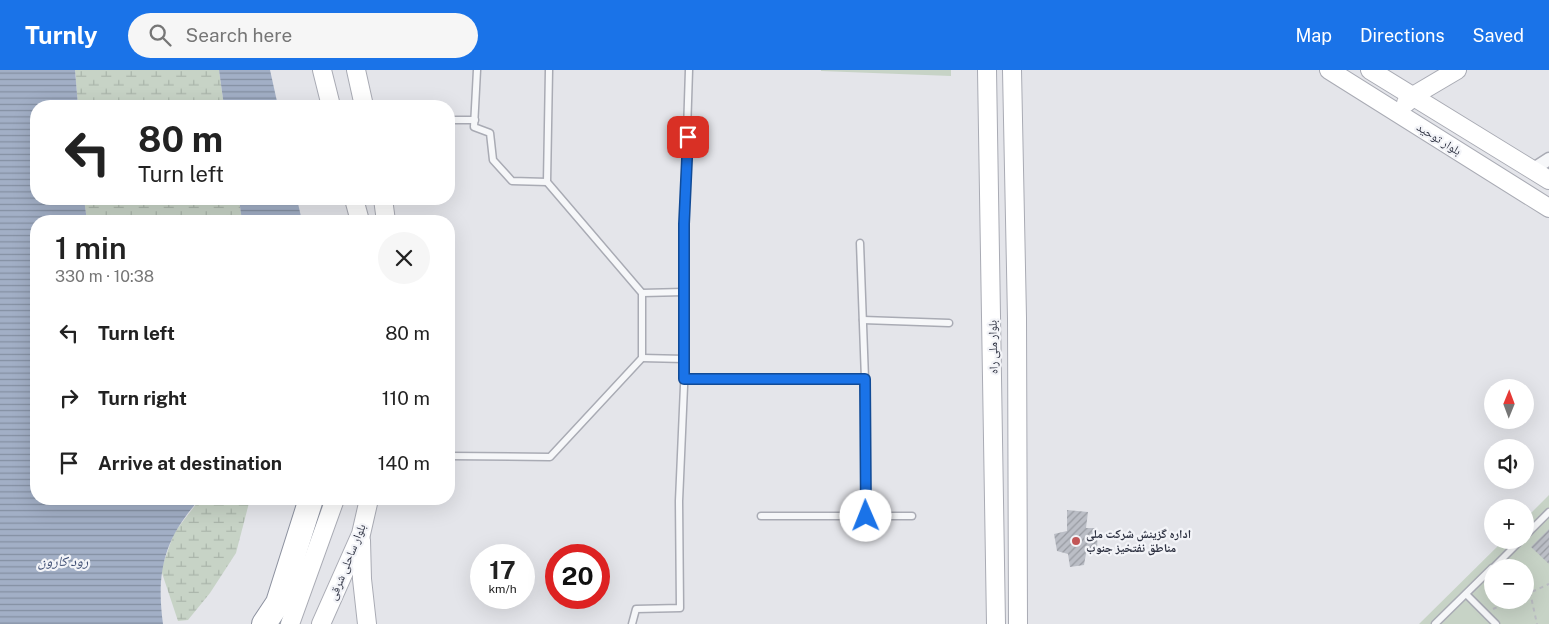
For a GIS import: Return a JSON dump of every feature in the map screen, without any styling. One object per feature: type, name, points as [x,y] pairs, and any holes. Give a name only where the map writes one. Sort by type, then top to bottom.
[{"type":"highway","points":[[264,624],[278,603],[308,505]]},
{"type":"main road","points":[[322,70],[330,100]]},
{"type":"main road","points":[[356,70],[363,100]]},
{"type":"main road","name":"بلوار ملی راه","points":[[987,70],[996,624]]},
{"type":"main road","name":"بلوار ملی راه","points":[[1012,70],[1017,318],[1018,624]]},
{"type":"main road","name":"بلوار توحید","points":[[1329,70],[1549,208]]},
{"type":"main road","name":"بلوار توحید","points":[[1370,70],[1549,180]]},
{"type":"main road","points":[[1396,112],[1414,97],[1457,70]]},
{"type":"main road","points":[[992,318],[1017,318]]},
{"type":"main road","points":[[290,624],[334,505]]},
{"type":"main road","name":"بلوار ساحلی شرقی","points":[[321,624],[361,534],[368,505]]},
{"type":"main road","points":[[361,534],[362,578],[367,624]]},
{"type":"street","points":[[1532,170],[1549,159]]},
{"type":"lane","points":[[477,70],[474,127],[490,133],[493,160],[512,181],[547,182]]},
{"type":"lane","points":[[455,456],[550,457],[642,358],[642,293],[547,182],[549,70]]},
{"type":"lane","points":[[632,624],[636,609],[680,608],[680,481],[685,359],[684,224],[689,70]]},
{"type":"lane","points":[[455,120],[475,120]]},
{"type":"lane","points":[[860,243],[865,379],[866,516]]},
{"type":"lane","points":[[642,293],[684,292]]},
{"type":"lane","points":[[863,320],[949,323]]},
{"type":"lane","points":[[642,358],[685,359]]},
{"type":"lane","points":[[684,379],[865,379]]},
{"type":"lane","points":[[1534,527],[1549,512]]},
{"type":"lane","points":[[761,516],[912,516]]},
{"type":"lane","points":[[1502,559],[1512,549]]},
{"type":"lane","points":[[1435,624],[1484,577]]},
{"type":"lane","points":[[1466,594],[1496,624]]},
{"type":"path","points":[[1534,590],[1549,584]]},
{"type":"path","points":[[1485,613],[1494,609]]},
{"type":"path","points":[[1534,609],[1537,624]]},
{"type":"green space","points":[[75,70],[219,70],[223,100],[78,100]]},
{"type":"green space","points":[[951,70],[951,76],[821,71]]},
{"type":"green space","points":[[85,205],[240,205],[241,215],[86,215]]},
{"type":"green space","points":[[1549,495],[1549,624],[1419,624],[1484,560],[1484,609],[1534,609],[1534,559],[1485,559],[1495,549],[1534,549],[1534,510]]},
{"type":"green space","points":[[195,505],[248,505],[236,553],[210,593],[188,620],[178,621],[161,570],[174,533]]},
{"type":"water","name":"رود کارون","points":[[0,70],[75,70],[78,100],[30,100],[30,205],[85,205],[86,215],[30,215],[30,505],[195,505],[178,528],[165,557],[161,588],[163,624],[0,624]]},
{"type":"water","points":[[219,70],[270,70],[277,100],[223,100]]},
{"type":"water","points":[[240,205],[298,205],[301,215],[241,215]]},
{"type":"building","name":"اداره گزینش شرکت ملی مناطق نفتخیز جنوب","points":[[1067,510],[1088,512],[1086,528],[1098,528],[1097,550],[1087,548],[1084,565],[1070,567],[1068,554],[1057,551],[1054,534],[1067,531]]},
{"type":"building","points":[[1549,529],[1549,564],[1533,549],[1534,544]]},
{"type":"place","name":"اداره گزینش شرکت ملی مناطق نفتخیز جنوب","points":[[1076,541]]},
{"type":"route","points":[[688,137],[684,224],[684,379],[865,379],[866,516]]}]
